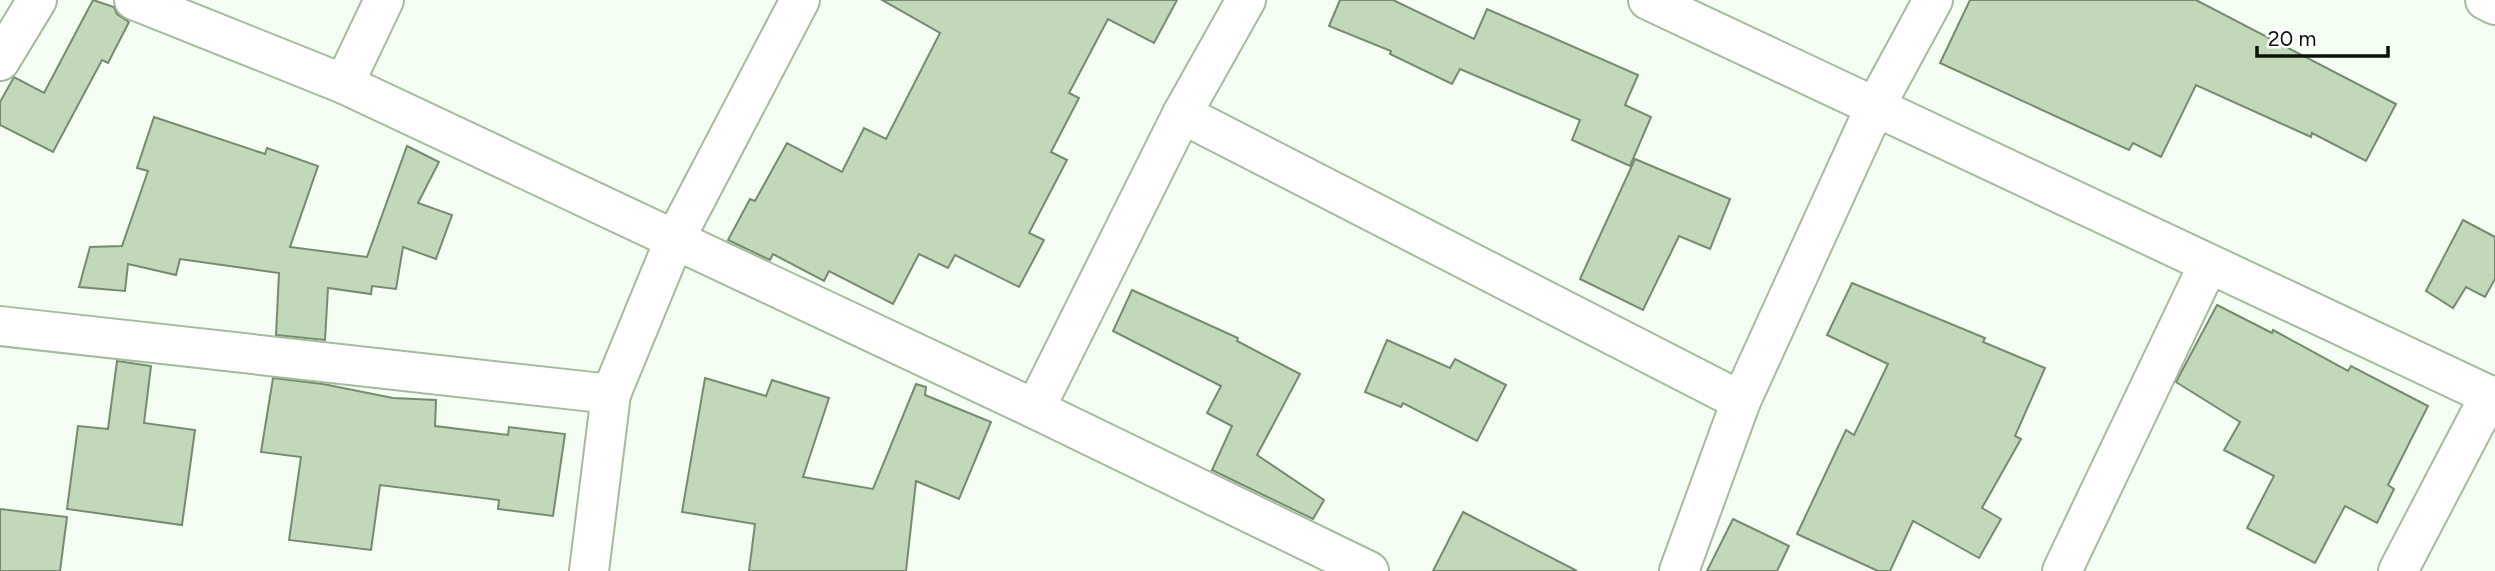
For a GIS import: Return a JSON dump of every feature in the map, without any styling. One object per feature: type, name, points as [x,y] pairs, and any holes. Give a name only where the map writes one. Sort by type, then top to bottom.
[{"type":"street","points":[[0,61],[37,0]]},
{"type":"street","points":[[134,0],[344,84],[1035,409],[1369,571]]},
{"type":"street","points":[[344,84],[384,0]]},
{"type":"street","points":[[589,571],[611,394],[674,241],[800,0]]},
{"type":"street","points":[[1035,409],[1182,114],[1246,0]]},
{"type":"street","points":[[1648,0],[2492,396],[2398,571]]},
{"type":"street","points":[[1679,571],[1741,401],[1875,107],[1933,0]]},
{"type":"street","points":[[2485,0],[2495,5]]},
{"type":"street","points":[[1182,114],[1741,401]]},
{"type":"street","points":[[2062,571],[2208,265]]},
{"type":"street","points":[[0,326],[611,394]]},
{"type":"building","points":[[93,0],[114,7],[117,14],[129,22],[108,63],[102,60],[53,152],[0,125],[0,102],[14,77],[44,93]]},
{"type":"building","points":[[882,0],[1177,0],[1154,43],[1108,19],[1069,93],[1079,98],[1051,152],[1067,160],[1029,233],[1044,240],[1019,287],[955,255],[948,268],[919,254],[893,304],[829,271],[824,281],[773,254],[770,260],[728,240],[750,199],[755,201],[787,143],[842,172],[864,128],[886,139],[940,33]]},
{"type":"building","points":[[1340,0],[1393,0],[1474,39],[1487,9],[1638,75],[1625,105],[1651,117],[1630,166],[1572,140],[1580,120],[1460,69],[1452,84],[1390,54],[1391,51],[1329,26]]},
{"type":"building","points":[[1970,0],[2196,0],[2396,104],[2366,161],[2312,133],[2311,137],[2196,85],[2161,157],[2133,143],[2129,150],[1940,63]]},
{"type":"building","points":[[154,117],[265,154],[267,148],[318,166],[290,247],[367,257],[407,146],[439,162],[418,203],[452,215],[436,259],[403,247],[396,289],[372,286],[371,294],[328,288],[325,340],[276,335],[279,273],[180,259],[176,275],[128,264],[125,291],[79,287],[90,247],[122,246],[148,171],[137,168]]},
{"type":"building","points":[[1635,159],[1730,199],[1710,249],[1679,236],[1643,310],[1580,279]]},
{"type":"building","points":[[2463,220],[2495,237],[2495,279],[2485,297],[2466,287],[2453,308],[2426,291]]},
{"type":"building","points":[[1852,283],[1985,338],[1983,342],[2045,368],[2015,436],[2021,439],[1982,508],[2001,519],[1979,558],[1913,521],[1890,571],[1878,571],[1797,534],[1846,430],[1854,435],[1888,364],[1827,335]]},
{"type":"building","points":[[1132,290],[1238,338],[1237,341],[1300,374],[1257,455],[1324,500],[1313,519],[1212,470],[1232,426],[1207,413],[1221,386],[1113,331]]},
{"type":"building","points":[[2217,305],[2272,333],[2273,330],[2348,371],[2351,366],[2428,406],[2388,485],[2394,489],[2377,523],[2345,506],[2315,563],[2247,528],[2274,476],[2224,450],[2240,422],[2176,382]]},
{"type":"building","points":[[1387,340],[1450,368],[1455,359],[1506,385],[1477,441],[1403,403],[1401,407],[1365,392]]},
{"type":"building","points":[[117,361],[151,366],[144,423],[195,430],[182,525],[67,509],[78,426],[108,429]]},
{"type":"building","points":[[273,378],[323,384],[393,398],[436,400],[435,426],[508,435],[509,427],[565,434],[553,516],[498,509],[499,500],[380,485],[371,550],[289,540],[301,457],[261,452]]},
{"type":"building","points":[[705,378],[766,396],[772,380],[829,398],[803,477],[873,489],[916,384],[926,387],[925,395],[991,422],[959,499],[916,481],[906,571],[749,571],[755,524],[682,512]]},
{"type":"building","points":[[0,509],[67,517],[60,571],[0,571]]},
{"type":"building","points":[[1463,512],[1577,571],[1433,571]]},
{"type":"building","points":[[1733,519],[1789,546],[1777,571],[1707,571]]}]
